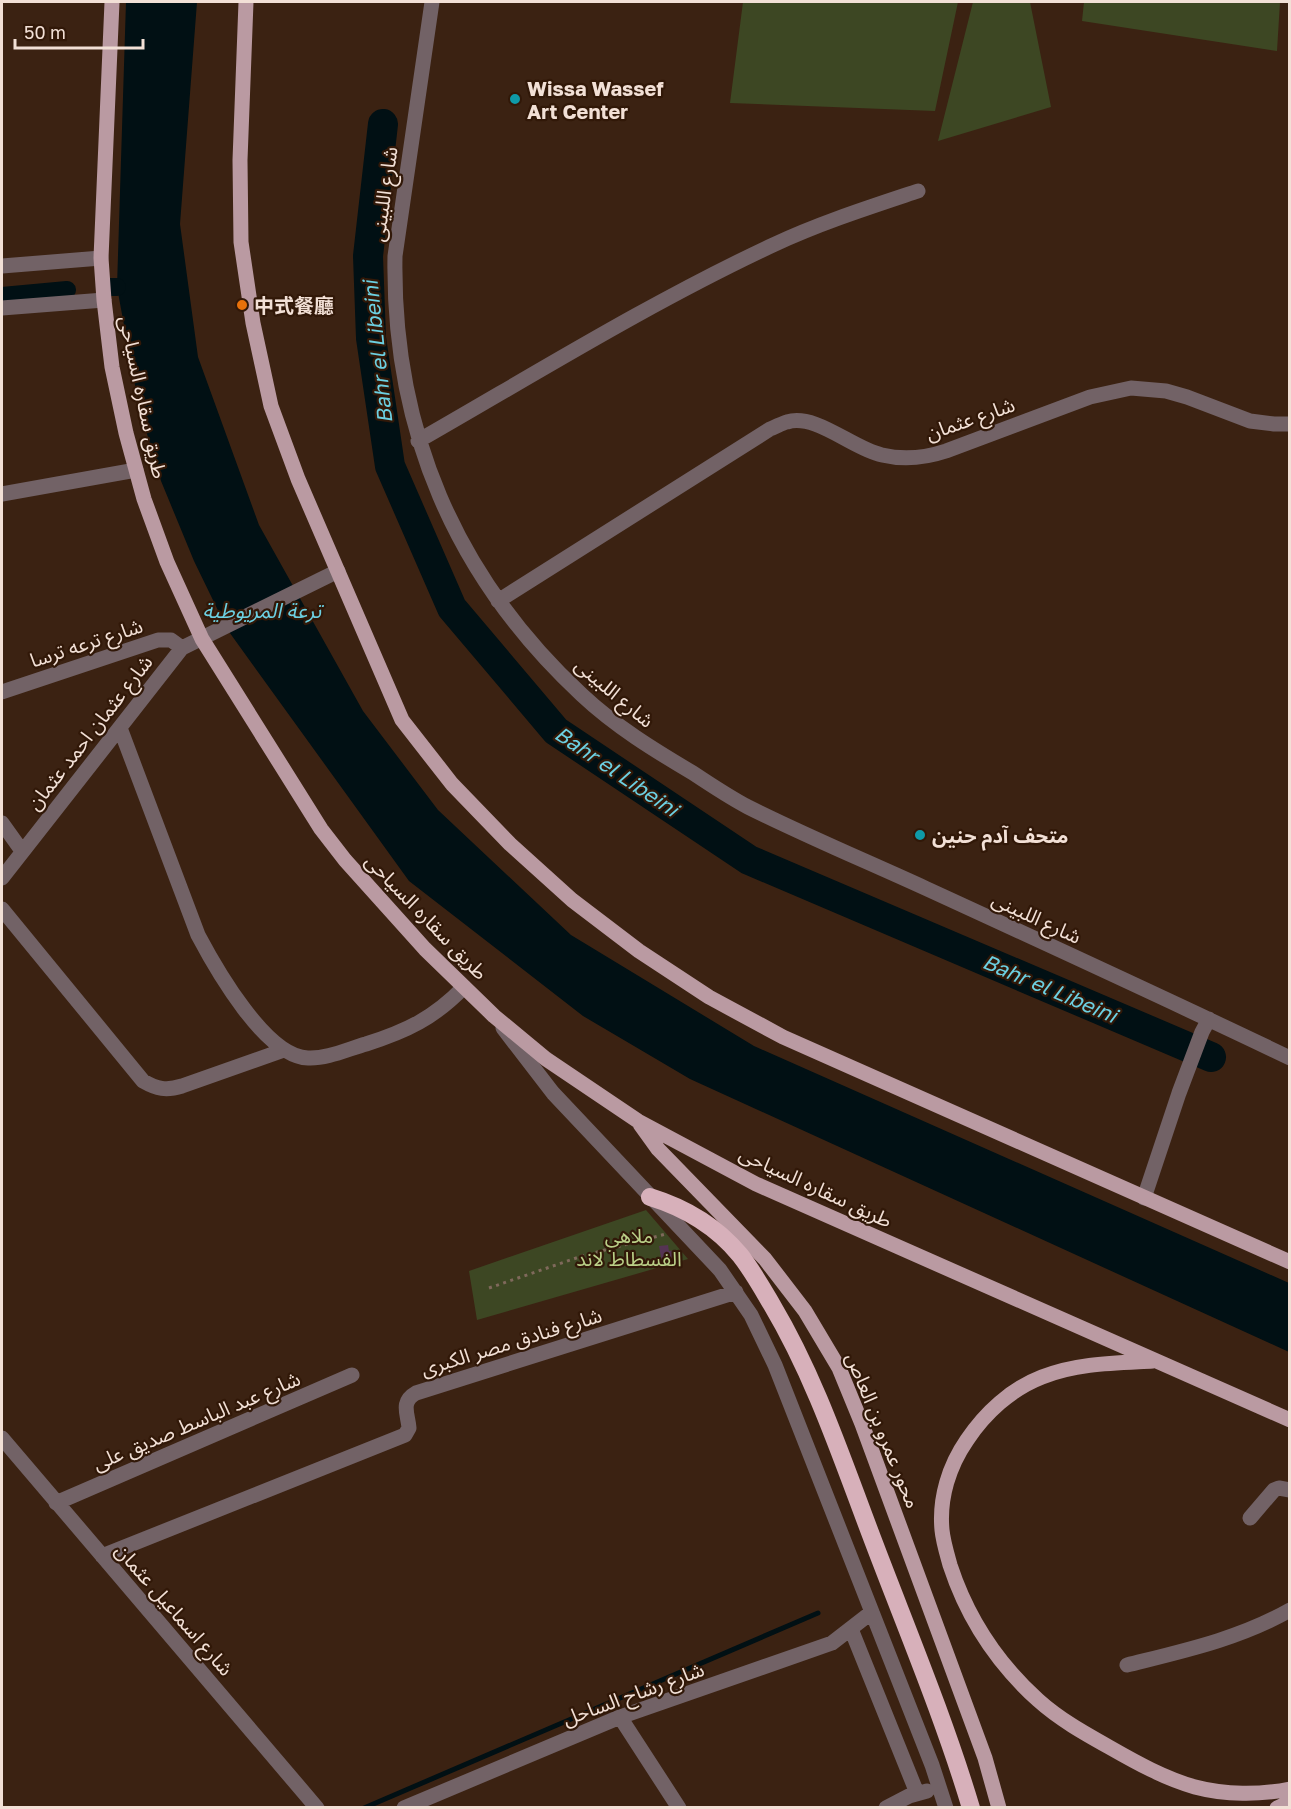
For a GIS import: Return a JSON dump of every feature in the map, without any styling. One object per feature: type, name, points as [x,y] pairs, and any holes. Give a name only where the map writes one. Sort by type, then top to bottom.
[{"type":"highway","points":[[650,1197],[668,1202],[693,1215],[716,1230],[729,1243],[762,1288],[798,1352],[836,1442],[971,1808]]},
{"type":"main road","name":"طريق سقاره السياحى","points":[[112,2],[101,258],[112,367],[126,433],[144,499],[167,562],[202,639],[327,837],[371,890],[425,949],[494,1016],[546,1059],[638,1121],[756,1184],[1290,1420]]},
{"type":"main road","points":[[246,2],[240,160],[241,242],[253,323],[271,406],[298,479],[402,720],[452,784],[510,844],[572,900],[639,951],[709,997],[783,1037],[1290,1262]]},
{"type":"main road","name":"محور عمرو بن العاص","points":[[638,1121],[658,1149],[772,1267],[805,1311],[838,1368],[862,1424],[985,1758],[999,1808]]},
{"type":"main road","points":[[1157,1360],[1067,1369],[1032,1381],[994,1407],[975,1428],[960,1451],[949,1477],[942,1503],[942,1531],[947,1556],[964,1602],[989,1645],[1021,1684],[1079,1730],[1144,1767],[1198,1788],[1227,1792],[1275,1792],[1290,1789]]},
{"type":"main road","points":[[1277,1808],[1290,1802]]},
{"type":"street","name":"شارع اللبينى","points":[[432,2],[395,256],[394,293],[402,368],[418,441],[439,497],[466,551],[498,601],[538,652],[584,697],[634,737],[747,806],[1206,1025],[1290,1058]]},
{"type":"street","points":[[418,441],[694,284],[775,244],[858,211],[918,191]]},
{"type":"street","points":[[2,266],[101,258]]},
{"type":"street","points":[[2,308],[104,300]]},
{"type":"street","name":"شارع عثمان","points":[[498,601],[771,429],[789,421],[802,420],[880,455],[906,459],[932,456],[1090,397],[1131,388],[1166,391],[1250,421],[1290,424]]},
{"type":"street","points":[[2,494],[136,470]]},
{"type":"street","name":"شارع عثمان احمد عثمان","points":[[2,878],[182,648],[338,571]]},
{"type":"street","name":"شارع ترعه ترسا","points":[[2,692],[158,640],[171,640],[182,648]]},
{"type":"street","points":[[120,728],[198,935],[226,985],[243,1008],[284,1050],[295,1056],[309,1058],[393,1035],[430,1017],[464,987]]},
{"type":"street","points":[[2,823],[22,851]]},
{"type":"street","points":[[2,909],[143,1081],[155,1088],[168,1090],[182,1086],[284,1050]]},
{"type":"street","points":[[494,1016],[554,1093],[720,1270],[736,1292],[764,1340],[872,1612],[946,1808]]},
{"type":"street","points":[[1144,1198],[1179,1093],[1206,1025]]},
{"type":"street","name":"شارع فنادق مصر الكبرى","points":[[102,1556],[405,1435],[410,1428],[405,1406],[407,1400],[416,1393],[736,1292]]},
{"type":"street","name":"شارع عبد الباسط صديق على","points":[[56,1503],[352,1376]]},
{"type":"street","name":"شارع اسماعيل عثمان","points":[[2,1438],[7,1456],[56,1503],[317,1808]]},
{"type":"street","points":[[1250,1518],[1274,1490],[1279,1488],[1290,1490]]},
{"type":"street","points":[[1127,1665],[1222,1640],[1290,1610]]},
{"type":"street","name":"شارع رشاح الساحل","points":[[404,1808],[620,1717],[824,1646],[839,1639],[872,1612]]},
{"type":"street","points":[[852,1629],[917,1793]]},
{"type":"street","points":[[620,1717],[679,1808]]},
{"type":"street","points":[[886,1808],[900,1799],[917,1793],[940,1789]]},
{"type":"path","points":[[489,1288],[582,1256],[682,1230]]},
{"type":"green space","points":[[743,2],[958,2],[935,111],[730,103]]},
{"type":"green space","points":[[973,2],[1030,2],[1051,107],[938,141]]},
{"type":"green space","points":[[1084,2],[1280,2],[1277,51],[1082,21]]},
{"type":"green space","name":"ملاهي الفسطاط لاند","points":[[646,1210],[688,1259],[477,1320],[469,1271]]},
{"type":"water","name":"ترعة المريوطية","points":[[126,2],[197,2],[180,224],[198,357],[259,525],[363,711],[438,810],[571,935],[754,1046],[1289,1283],[1289,1352],[690,1079],[583,1016],[409,881],[227,629],[194,561],[161,481],[139,407],[117,287]]},
{"type":"building","points":[[668,1245],[669,1251],[676,1250],[678,1260],[662,1263],[659,1246]]},
{"type":"waterway","name":"Bahr el Libeini","points":[[383,124],[368,256],[371,338],[390,466],[452,608],[556,731],[749,860],[1211,1057]]},
{"type":"waterway","points":[[109,287],[117,287]]},
{"type":"waterway","points":[[2,296],[67,290]]},
{"type":"waterway","points":[[364,1808],[818,1613]]},
{"type":"place","name":"Wissa Wassef Art Center","points":[[515,99]]},
{"type":"place","name":"中式餐廳","points":[[242,305]]},
{"type":"place","name":"متحف آدم حنين","points":[[920,835]]}]
